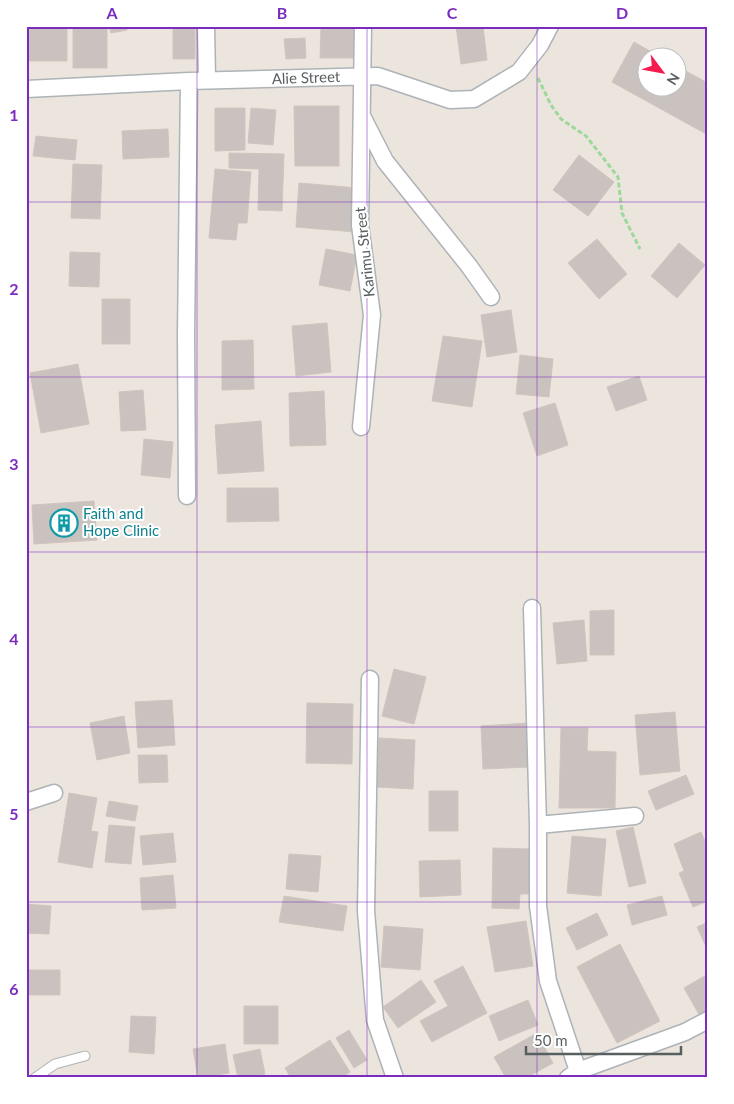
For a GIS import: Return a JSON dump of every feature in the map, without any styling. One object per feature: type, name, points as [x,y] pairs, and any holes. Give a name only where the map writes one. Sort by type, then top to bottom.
[{"type":"street","points":[[206,26],[207,80]]},
{"type":"street","name":"Karimu Street","points":[[361,427],[372,315],[360,225],[363,26]]},
{"type":"street","name":"Alie Street","points":[[26,89],[207,80],[378,76],[450,100],[474,99],[519,72],[540,45],[550,26]]},
{"type":"street","points":[[187,496],[186,336],[189,81]]},
{"type":"street","points":[[361,115],[385,162],[469,266],[491,297]]},
{"type":"street","points":[[532,608],[538,825],[538,906],[548,981],[576,1076],[685,1032],[708,1020]]},
{"type":"street","points":[[370,679],[366,911],[374,1020],[395,1078]]},
{"type":"street","points":[[26,802],[54,793]]},
{"type":"street","points":[[538,825],[635,816]]},
{"type":"lane","points":[[35,1078],[55,1064],[85,1056]]},
{"type":"path","points":[[528,60],[551,105],[561,119],[586,136],[618,177],[622,213],[640,248]]},
{"type":"building","points":[[29,26],[67,26],[67,61],[29,61]]},
{"type":"building","points":[[73,26],[107,28],[107,68],[73,68]]},
{"type":"building","points":[[109,26],[126,26],[127,30],[111,33]]},
{"type":"building","points":[[173,26],[195,26],[195,59],[173,59]]},
{"type":"building","points":[[321,26],[355,26],[355,58],[320,58]]},
{"type":"building","points":[[456,26],[483,26],[487,60],[461,64]]},
{"type":"building","points":[[305,38],[306,58],[286,59],[284,39]]},
{"type":"building","points":[[634,42],[644,48],[636,48],[636,95],[612,82]]},
{"type":"building","points":[[686,71],[708,83],[708,135],[641,98],[686,98]]},
{"type":"building","points":[[294,106],[339,106],[339,166],[295,166]]},
{"type":"building","points":[[215,108],[245,108],[245,150],[215,151]]},
{"type":"building","points":[[251,108],[276,110],[273,145],[248,143]]},
{"type":"building","points":[[168,129],[169,157],[123,159],[122,131]]},
{"type":"building","points":[[36,136],[77,140],[75,160],[33,156]]},
{"type":"building","points":[[229,153],[284,154],[282,211],[258,210],[259,169],[229,168]]},
{"type":"building","points":[[579,155],[614,182],[588,216],[553,190]]},
{"type":"building","points":[[73,164],[102,165],[100,219],[71,218]]},
{"type":"building","points":[[215,169],[251,172],[247,223],[238,223],[236,240],[209,238]]},
{"type":"building","points":[[299,183],[358,188],[355,232],[296,227]]},
{"type":"building","points":[[597,239],[627,274],[599,299],[568,263]]},
{"type":"building","points":[[679,243],[705,265],[677,298],[651,276]]},
{"type":"building","points":[[326,249],[357,255],[350,291],[319,285]]},
{"type":"building","points":[[70,252],[100,253],[99,287],[69,286]]},
{"type":"building","points":[[102,299],[130,299],[130,344],[102,344]]},
{"type":"building","points":[[511,310],[517,352],[487,357],[481,315]]},
{"type":"building","points":[[327,323],[331,372],[296,376],[292,326]]},
{"type":"building","points":[[443,336],[482,341],[472,407],[432,401]]},
{"type":"building","points":[[253,340],[254,389],[222,390],[222,341]]},
{"type":"building","points":[[520,355],[553,359],[549,397],[516,394]]},
{"type":"building","points":[[78,364],[89,424],[41,433],[30,373]]},
{"type":"building","points":[[639,376],[647,400],[616,411],[607,387]]},
{"type":"building","points":[[143,390],[146,430],[121,431],[119,392]]},
{"type":"building","points":[[324,391],[326,445],[290,446],[289,393]]},
{"type":"building","points":[[555,403],[568,445],[537,456],[523,413]]},
{"type":"building","points":[[261,421],[264,471],[218,474],[215,425]]},
{"type":"building","points":[[144,439],[173,442],[170,478],[141,475]]},
{"type":"building","points":[[227,488],[278,488],[279,521],[227,522]]},
{"type":"building","name":"Faith and Hope Clinic","points":[[94,501],[97,540],[34,544],[32,505]]},
{"type":"building","points":[[614,610],[614,655],[590,655],[590,611]]},
{"type":"building","points":[[584,620],[587,661],[557,664],[553,623]]},
{"type":"building","points":[[394,669],[426,677],[414,724],[382,716]]},
{"type":"building","points":[[172,700],[175,745],[138,748],[135,702]]},
{"type":"building","points":[[307,703],[353,704],[352,764],[306,763]]},
{"type":"building","points":[[675,712],[680,771],[640,775],[635,715]]},
{"type":"building","points":[[124,716],[130,753],[97,760],[90,723]]},
{"type":"building","points":[[528,723],[530,767],[483,769],[481,726]]},
{"type":"building","points":[[561,728],[588,728],[587,751],[616,752],[615,808],[559,808]]},
{"type":"building","points":[[379,738],[415,740],[413,789],[377,787]]},
{"type":"building","points":[[138,755],[167,755],[168,782],[139,783]]},
{"type":"building","points":[[686,775],[694,794],[656,810],[648,791]]},
{"type":"building","points":[[429,791],[458,791],[458,831],[429,831]]},
{"type":"building","points":[[69,793],[97,798],[91,831],[98,832],[92,868],[58,862]]},
{"type":"building","points":[[109,801],[138,806],[135,821],[106,816]]},
{"type":"building","points":[[109,825],[135,827],[131,864],[105,862]]},
{"type":"building","points":[[633,827],[646,883],[629,887],[616,831]]},
{"type":"building","points":[[701,832],[708,848],[708,901],[693,907],[679,873],[684,871],[674,844]]},
{"type":"building","points":[[173,833],[176,862],[143,865],[140,836]]},
{"type":"building","points":[[572,836],[606,839],[601,896],[567,893]]},
{"type":"building","points":[[493,848],[531,849],[529,894],[520,894],[519,909],[492,908]]},
{"type":"building","points":[[289,854],[321,856],[318,892],[286,889]]},
{"type":"building","points":[[460,860],[461,895],[420,897],[419,861]]},
{"type":"building","points":[[173,875],[176,908],[142,910],[140,878]]},
{"type":"building","points":[[284,896],[347,906],[343,931],[279,922]]},
{"type":"building","points":[[662,896],[667,915],[632,925],[627,905]]},
{"type":"building","points":[[26,904],[51,906],[49,934],[26,933]]},
{"type":"building","points":[[597,913],[608,935],[577,950],[566,928]]},
{"type":"building","points":[[526,921],[533,966],[495,972],[487,927]]},
{"type":"building","points":[[708,922],[708,951],[697,927]]},
{"type":"building","points":[[384,926],[423,929],[420,970],[381,967]]},
{"type":"building","points":[[620,944],[660,1021],[617,1043],[577,967]]},
{"type":"building","points":[[463,966],[487,1013],[432,1042],[420,1021],[448,1006],[434,981]]},
{"type":"building","points":[[26,970],[60,970],[60,995],[26,995]]},
{"type":"building","points":[[708,974],[708,1014],[701,1018],[684,988]]},
{"type":"building","points":[[421,980],[436,1002],[398,1028],[383,1007]]},
{"type":"building","points":[[528,1000],[538,1025],[499,1041],[489,1016]]},
{"type":"building","points":[[244,1006],[278,1006],[278,1044],[244,1044]]},
{"type":"building","points":[[131,1016],[156,1017],[154,1054],[129,1052]]},
{"type":"building","points":[[349,1030],[367,1060],[354,1068],[336,1038]]},
{"type":"building","points":[[537,1033],[553,1063],[526,1078],[506,1078],[494,1057]]},
{"type":"building","points":[[330,1040],[350,1072],[341,1078],[291,1078],[285,1068]]},
{"type":"building","points":[[225,1044],[229,1073],[198,1078],[193,1049]]},
{"type":"building","points":[[260,1049],[265,1074],[250,1078],[238,1078],[233,1055]]},
{"type":"place","name":"Faith and Hope Clinic","points":[[64,523]]}]
